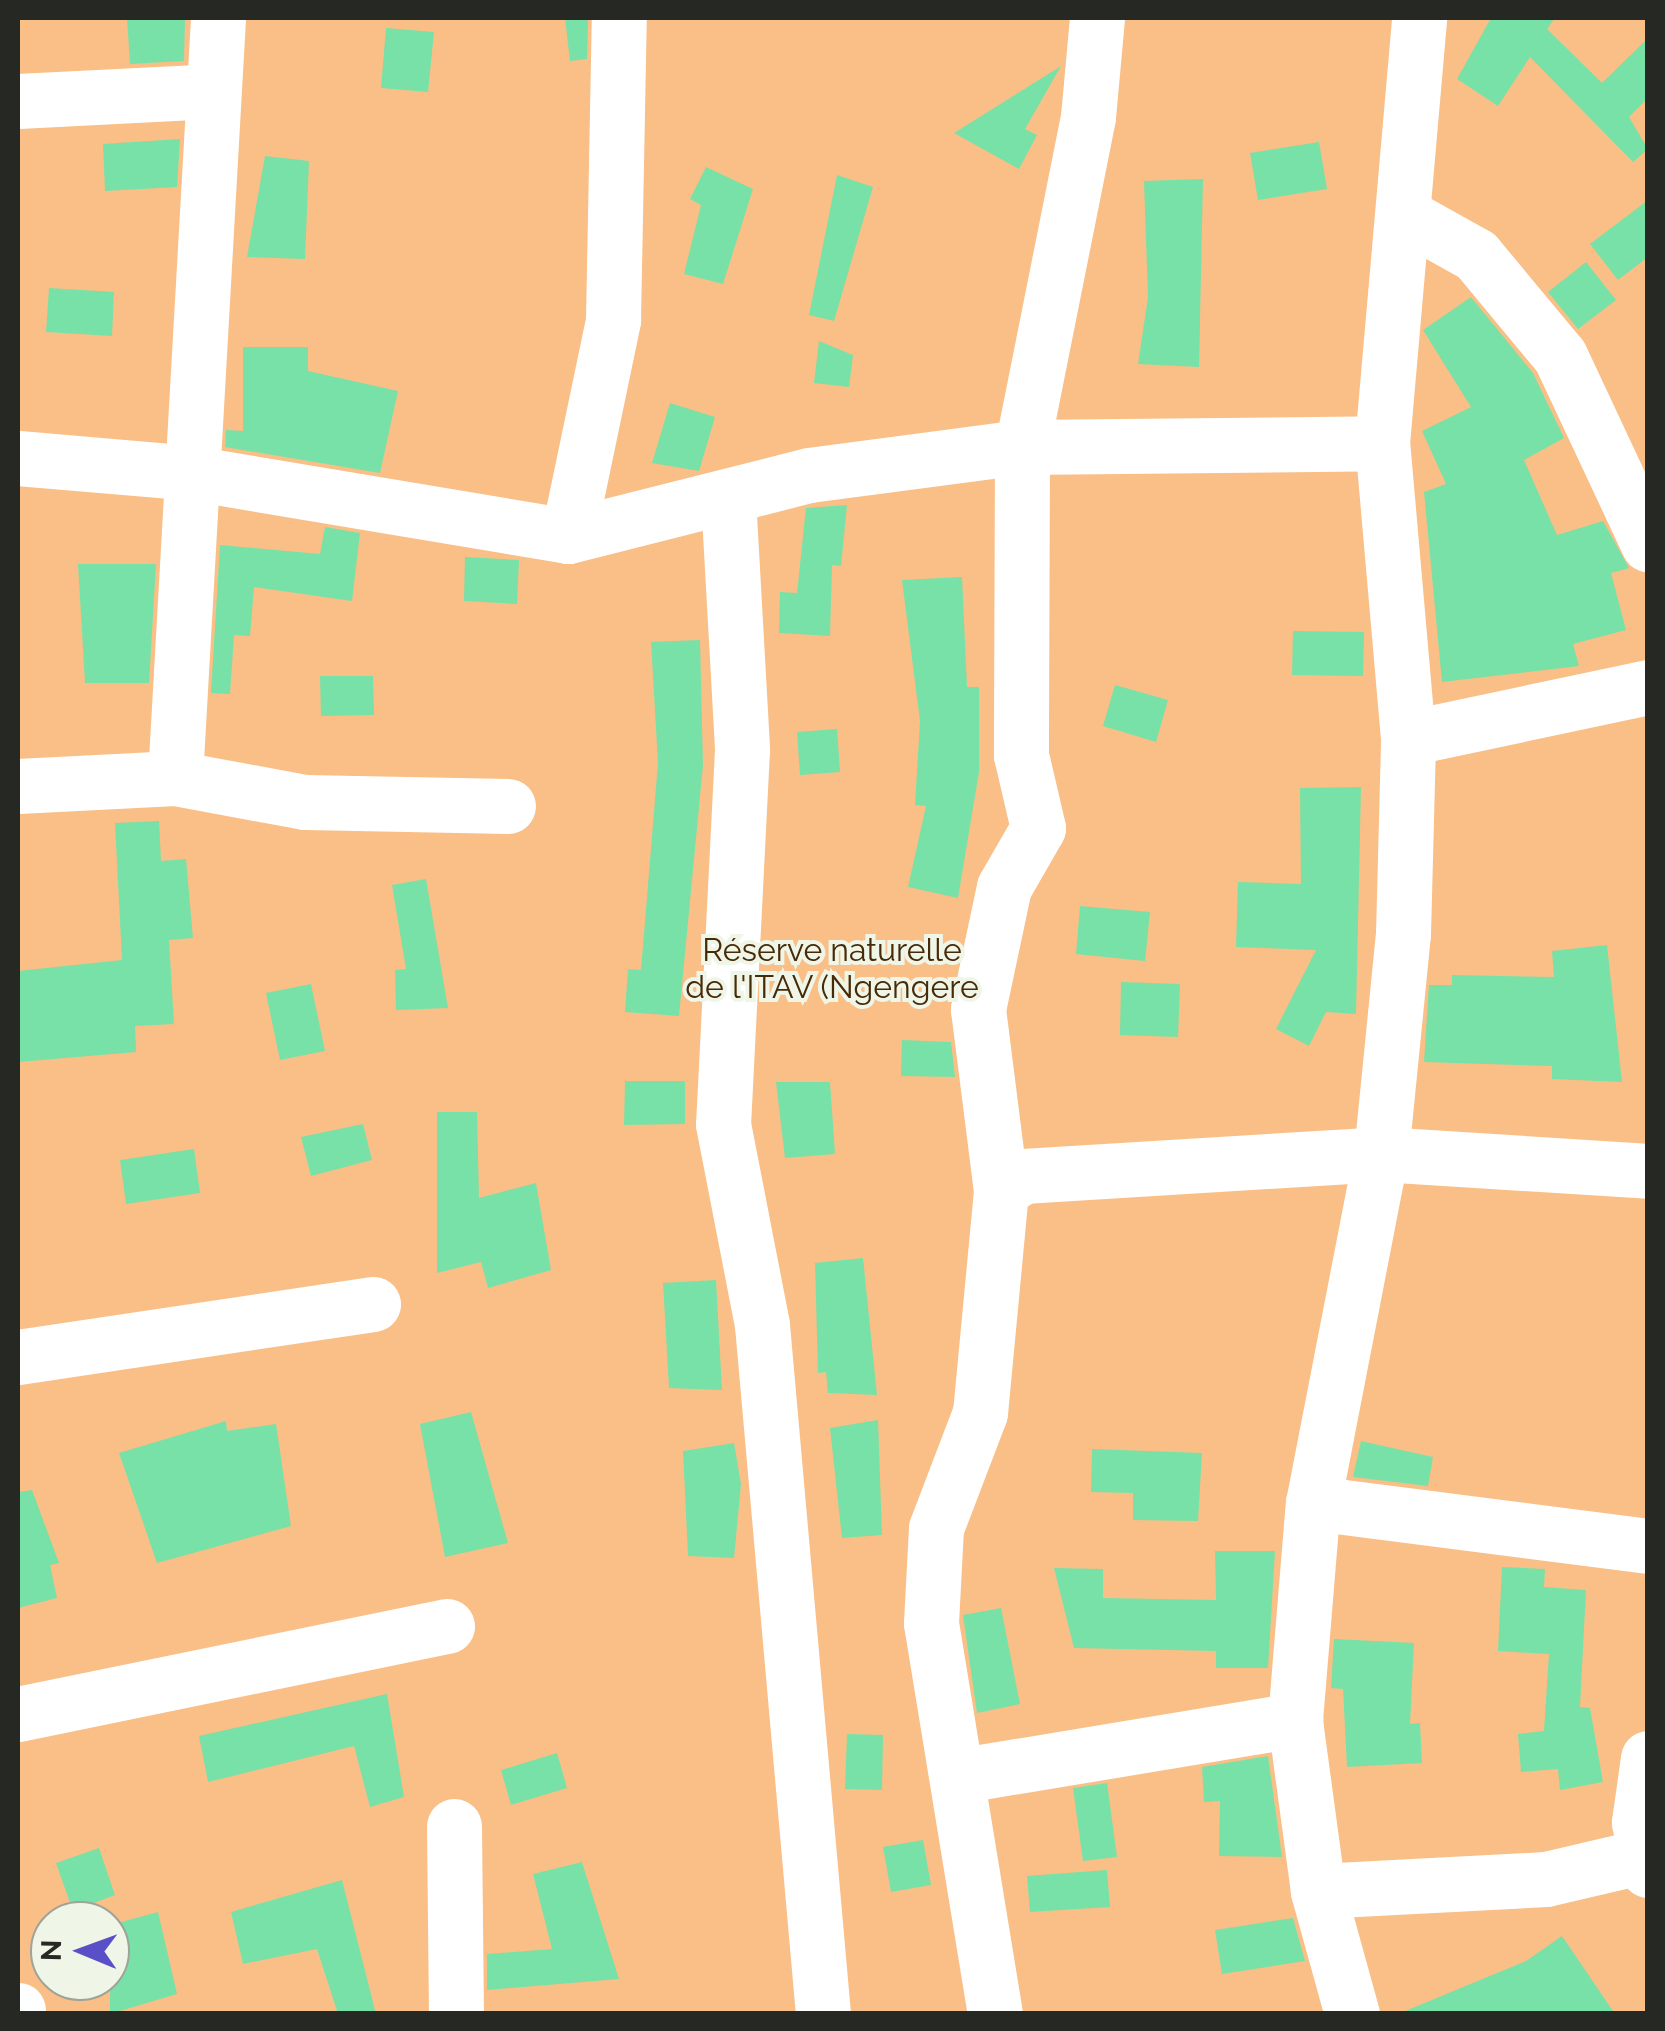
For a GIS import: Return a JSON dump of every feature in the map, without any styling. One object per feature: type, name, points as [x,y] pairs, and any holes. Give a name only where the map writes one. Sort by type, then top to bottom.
[{"type":"street","points":[[175,778],[218,18]]},
{"type":"street","points":[[568,536],[613,320],[619,18]]},
{"type":"street","points":[[996,2014],[931,1623],[936,1528],[980,1413],[1001,1190],[978,1009],[1004,887],[1038,828],[1020,738],[1022,447],[1088,116],[1097,18]]},
{"type":"street","points":[[1352,2014],[1318,1890],[1295,1720],[1314,1503],[1381,1154],[1403,934],[1408,738],[1382,443],[1406,216],[1419,18]]},
{"type":"street","points":[[18,101],[213,92]]},
{"type":"street","points":[[1406,216],[1476,255],[1560,356],[1648,544]]},
{"type":"street","points":[[18,458],[192,473],[568,536],[809,474],[1022,447],[1382,443]]},
{"type":"street","points":[[728,497],[742,750],[723,1124],[762,1324],[823,2014]]},
{"type":"street","points":[[1408,738],[1648,686]]},
{"type":"street","points":[[18,786],[175,778],[305,802],[508,806]]},
{"type":"street","points":[[1001,1190],[1023,1176],[1381,1154],[1648,1171]]},
{"type":"street","points":[[18,1357],[373,1304]]},
{"type":"street","points":[[1314,1503],[1648,1546]]},
{"type":"street","points":[[18,1714],[447,1626]]},
{"type":"street","points":[[957,1776],[1295,1720]]},
{"type":"street","points":[[1318,1890],[1421,1892],[1645,1861],[1648,1758]]},
{"type":"street","points":[[454,1826],[456,2014]]},
{"type":"green space","name":"Réserve naturelle de l'ITAV (Ngengere","points":[[18,18],[1647,18],[1647,2013],[18,2013]]},
{"type":"building","points":[[127,18],[185,18],[184,61],[130,64]]},
{"type":"building","points":[[565,18],[588,18],[587,59],[570,61]]},
{"type":"building","points":[[1491,18],[1555,18],[1547,29],[1602,83],[1648,38],[1648,98],[1629,117],[1648,149],[1633,162],[1530,57],[1498,106],[1457,79]]},
{"type":"building","points":[[386,28],[434,32],[428,92],[381,88]]},
{"type":"building","points":[[1061,66],[1025,129],[1037,135],[1019,169],[954,133]]},
{"type":"building","points":[[180,139],[177,187],[105,191],[103,144]]},
{"type":"building","points":[[1319,142],[1327,189],[1258,200],[1250,153]]},
{"type":"building","points":[[265,156],[309,161],[305,259],[247,257]]},
{"type":"building","points":[[706,167],[753,189],[723,284],[684,274],[701,205],[690,199]]},
{"type":"building","points":[[837,175],[873,187],[834,321],[809,315]]},
{"type":"building","points":[[1203,179],[1199,367],[1138,364],[1148,297],[1144,181]]},
{"type":"building","points":[[1648,200],[1648,257],[1618,280],[1590,244]]},
{"type":"building","points":[[1586,262],[1616,300],[1578,329],[1548,292]]},
{"type":"building","points":[[49,288],[114,292],[112,336],[46,332]]},
{"type":"building","points":[[1471,297],[1533,373],[1564,438],[1524,460],[1557,535],[1603,521],[1629,568],[1611,573],[1626,630],[1573,644],[1579,666],[1442,682],[1424,492],[1446,484],[1422,431],[1471,407],[1423,330]]},
{"type":"building","points":[[819,341],[853,355],[849,387],[814,383]]},
{"type":"building","points":[[243,347],[308,347],[308,371],[398,391],[380,473],[225,447],[226,430],[243,431]]},
{"type":"building","points":[[670,403],[715,417],[699,471],[652,463]]},
{"type":"building","points":[[847,505],[841,566],[832,565],[830,636],[779,633],[780,592],[797,593],[806,508]]},
{"type":"building","points":[[325,527],[360,533],[352,601],[254,587],[250,636],[234,635],[230,694],[211,693],[220,545],[320,554]]},
{"type":"building","points":[[465,557],[519,560],[517,604],[464,601]]},
{"type":"building","points":[[78,564],[156,564],[149,683],[85,683]]},
{"type":"building","points":[[962,577],[967,687],[979,687],[979,772],[958,898],[908,887],[926,806],[915,805],[920,721],[902,580]]},
{"type":"building","points":[[1293,631],[1364,632],[1363,676],[1292,675]]},
{"type":"building","points":[[700,640],[703,765],[679,1016],[625,1012],[628,969],[641,970],[658,763],[651,642]]},
{"type":"building","points":[[320,676],[373,676],[374,715],[321,716]]},
{"type":"building","points":[[1115,685],[1168,700],[1156,742],[1103,726]]},
{"type":"building","points":[[837,729],[840,772],[800,775],[797,732]]},
{"type":"building","points":[[1361,787],[1356,1014],[1326,1012],[1309,1046],[1276,1029],[1316,950],[1236,947],[1238,882],[1301,884],[1300,788]]},
{"type":"building","points":[[159,821],[161,861],[186,859],[193,938],[169,940],[174,1024],[135,1026],[136,1052],[18,1062],[18,971],[122,960],[115,823]]},
{"type":"building","points":[[426,879],[448,1008],[396,1010],[395,970],[406,969],[392,885]]},
{"type":"building","points":[[1080,906],[1150,912],[1145,961],[1076,954]]},
{"type":"building","points":[[1607,945],[1622,1082],[1552,1079],[1552,1066],[1424,1062],[1429,985],[1452,985],[1452,975],[1554,977],[1552,951]]},
{"type":"building","points":[[1121,982],[1180,984],[1178,1037],[1120,1035]]},
{"type":"building","points":[[311,984],[325,1051],[280,1060],[266,993]]},
{"type":"building","points":[[902,1040],[951,1042],[955,1077],[901,1076]]},
{"type":"building","points":[[625,1081],[685,1081],[685,1124],[624,1125]]},
{"type":"building","points":[[776,1082],[830,1082],[835,1154],[785,1158]]},
{"type":"building","points":[[437,1112],[477,1112],[479,1198],[536,1183],[551,1270],[488,1288],[481,1262],[437,1273]]},
{"type":"building","points":[[363,1124],[372,1160],[311,1176],[301,1137]]},
{"type":"building","points":[[194,1149],[200,1193],[126,1204],[120,1160]]},
{"type":"building","points":[[863,1258],[877,1395],[828,1393],[826,1372],[818,1373],[815,1263]]},
{"type":"building","points":[[716,1280],[722,1390],[669,1388],[663,1283]]},
{"type":"building","points":[[471,1412],[508,1543],[445,1557],[420,1424]]},
{"type":"building","points":[[878,1420],[882,1535],[842,1538],[830,1428]]},
{"type":"building","points":[[226,1421],[227,1431],[276,1424],[291,1526],[157,1563],[119,1453]]},
{"type":"building","points":[[1361,1441],[1433,1457],[1428,1486],[1353,1477]]},
{"type":"building","points":[[734,1443],[741,1484],[734,1558],[688,1556],[683,1451]]},
{"type":"building","points":[[1092,1449],[1202,1453],[1198,1521],[1133,1520],[1133,1493],[1091,1492]]},
{"type":"building","points":[[32,1490],[59,1563],[50,1565],[57,1598],[18,1608],[18,1492]]},
{"type":"building","points":[[1215,1551],[1275,1551],[1268,1668],[1216,1668],[1216,1651],[1074,1648],[1054,1568],[1103,1569],[1103,1598],[1216,1600]]},
{"type":"building","points":[[1502,1567],[1545,1569],[1544,1587],[1586,1590],[1580,1707],[1590,1708],[1603,1782],[1560,1790],[1558,1769],[1521,1772],[1518,1734],[1544,1731],[1549,1654],[1498,1651]]},
{"type":"building","points":[[1001,1608],[1020,1704],[977,1713],[963,1615]]},
{"type":"building","points":[[1334,1639],[1414,1643],[1410,1724],[1420,1723],[1422,1763],[1347,1767],[1343,1689],[1331,1688]]},
{"type":"building","points":[[387,1694],[404,1797],[370,1807],[354,1746],[208,1782],[199,1736]]},
{"type":"building","points":[[847,1734],[883,1735],[882,1790],[845,1789]]},
{"type":"building","points":[[557,1753],[567,1788],[511,1805],[501,1770]]},
{"type":"building","points":[[1268,1756],[1282,1857],[1219,1856],[1220,1801],[1204,1802],[1202,1767]]},
{"type":"building","points":[[1107,1783],[1117,1857],[1083,1861],[1073,1788]]},
{"type":"building","points":[[923,1840],[931,1885],[891,1892],[883,1847]]},
{"type":"building","points":[[99,1848],[115,1895],[99,1901],[69,1901],[56,1863]]},
{"type":"building","points":[[582,1862],[619,1979],[487,1990],[487,1954],[552,1949],[533,1874]]},
{"type":"building","points":[[1107,1870],[1110,1907],[1030,1912],[1027,1876]]},
{"type":"building","points":[[342,1880],[376,2014],[338,2014],[317,1949],[243,1964],[231,1912]]},
{"type":"building","points":[[158,1912],[177,1994],[110,2014],[110,2001],[130,2001],[130,1920]]},
{"type":"building","points":[[1293,1918],[1305,1961],[1222,1974],[1215,1930]]},
{"type":"building","points":[[1562,1936],[1615,2014],[1398,2014],[1526,1961]]}]
